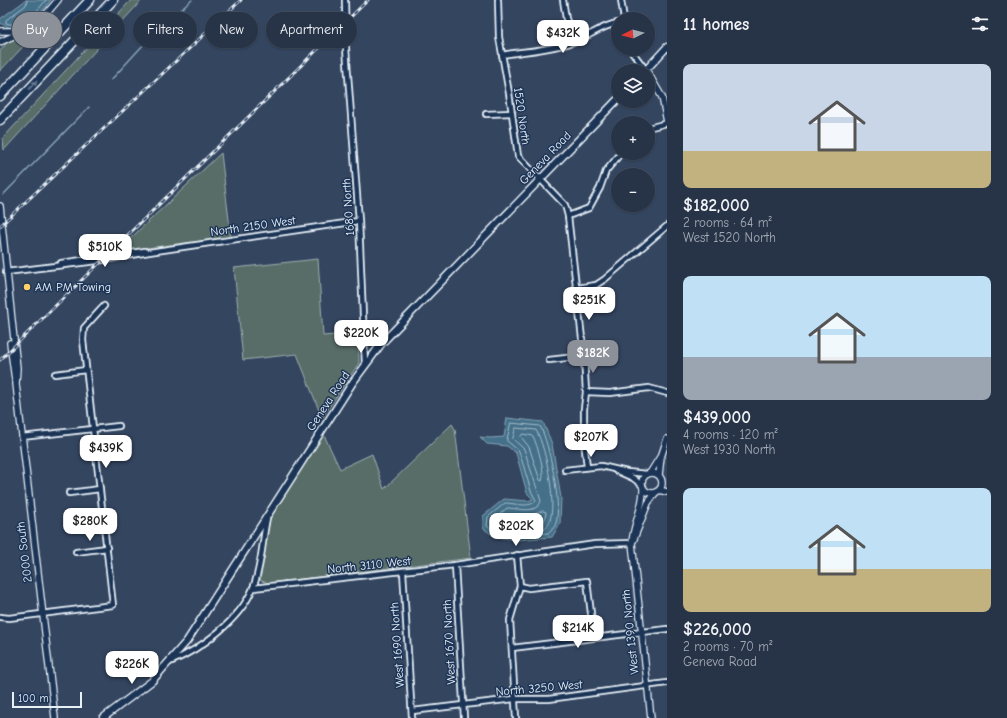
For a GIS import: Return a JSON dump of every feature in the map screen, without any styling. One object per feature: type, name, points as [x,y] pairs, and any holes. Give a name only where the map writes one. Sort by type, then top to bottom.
[{"type":"highway","points":[[2,94],[90,0]]},
{"type":"highway","points":[[0,120],[113,0]]},
{"type":"main road","points":[[652,64],[667,47]]},
{"type":"main road","name":"Geneva Road","points":[[103,718],[152,681],[187,642],[365,364],[382,343],[611,106]]},
{"type":"street","points":[[48,12],[58,0]]},
{"type":"street","name":"1680 North","points":[[344,0],[344,40],[346,48],[359,221],[365,364]]},
{"type":"street","name":"1520 North","points":[[498,0],[499,37],[518,156],[541,178],[565,205],[568,216],[584,356],[586,392],[584,428],[587,467]]},
{"type":"street","points":[[563,0],[566,19],[577,41]]},
{"type":"street","points":[[621,0],[623,12]]},
{"type":"street","points":[[502,55],[562,46],[577,41],[602,27],[611,25]]},
{"type":"street","points":[[0,31],[12,31]]},
{"type":"street","points":[[0,42],[12,36]]},
{"type":"street","points":[[655,86],[662,97],[667,123],[655,126]]},
{"type":"street","points":[[486,114],[512,113]]},
{"type":"street","points":[[568,216],[589,208],[600,188],[606,171],[615,160]]},
{"type":"street","name":"2000 South","points":[[0,206],[9,303],[8,316],[13,373],[16,384],[43,614],[52,676],[55,718]]},
{"type":"street","name":"North 2150 West","points":[[6,272],[90,262],[359,221]]},
{"type":"street","points":[[577,288],[596,285],[605,279],[667,226]]},
{"type":"street","points":[[0,617],[9,618],[113,605],[83,334],[88,322],[104,306]]},
{"type":"street","points":[[549,360],[584,356]]},
{"type":"street","points":[[55,374],[86,370]]},
{"type":"street","points":[[586,392],[610,393],[649,388],[667,393]]},
{"type":"street","points":[[22,437],[119,426]]},
{"type":"street","points":[[643,487],[643,479],[660,457],[667,438]]},
{"type":"street","points":[[632,543],[637,534],[648,503],[658,491],[663,480],[660,457]]},
{"type":"street","points":[[565,470],[601,466],[615,470],[632,478],[650,492],[667,492]]},
{"type":"street","points":[[615,470],[648,473],[663,480]]},
{"type":"street","name":"West 1390 North","points":[[643,487],[643,501],[633,533],[632,543],[651,718]]},
{"type":"street","points":[[69,493],[100,489]]},
{"type":"street","points":[[170,662],[182,657],[225,627],[241,609],[253,588],[258,571],[268,516]]},
{"type":"street","name":"North 3110 West","points":[[253,588],[455,565],[486,559],[595,544],[632,543]]},
{"type":"street","points":[[76,552],[107,548]]},
{"type":"street","points":[[516,718],[510,620],[520,586],[517,555]]},
{"type":"street","name":"West 1670 North","points":[[455,565],[464,718]]},
{"type":"street","name":"West 1690 North","points":[[403,571],[412,718]]},
{"type":"street","points":[[520,586],[529,588],[587,581],[594,638]]},
{"type":"street","points":[[512,648],[667,629]]},
{"type":"street","name":"North 3250 West","points":[[412,711],[514,699],[548,699],[667,683]]},
{"type":"green space","points":[[131,0],[142,0],[125,18],[125,12],[120,12]]},
{"type":"green space","points":[[12,39],[12,48],[22,48],[0,71],[0,51],[9,40]]},
{"type":"green space","points":[[86,48],[98,48],[4,150],[3,138]]},
{"type":"green space","points":[[221,153],[231,237],[116,252]]},
{"type":"green space","points":[[318,259],[323,336],[358,333],[359,363],[322,418],[297,354],[243,360],[234,268]]},
{"type":"green space","points":[[452,424],[455,429],[471,558],[269,583],[261,581],[259,575],[270,518],[323,433],[340,469],[372,454],[384,489]]},
{"type":"water","points":[[26,0],[51,0],[41,12],[12,12],[12,27],[10,28],[0,23],[0,19]]},
{"type":"water","points":[[507,418],[543,422],[552,444],[561,498],[560,524],[552,537],[517,540],[495,537],[483,528],[483,516],[504,499],[528,501],[533,499],[527,493],[516,453],[507,446],[487,444],[480,437],[504,437]]},
{"type":"waterway","points":[[111,80],[156,31],[192,0]]},
{"type":"waterway","points":[[3,195],[89,107]]},
{"type":"railway","points":[[0,226],[241,0]]},
{"type":"railway","points":[[0,360],[368,0]]},
{"type":"place","name":"AM PM Towing","points":[[27,287]]}]
